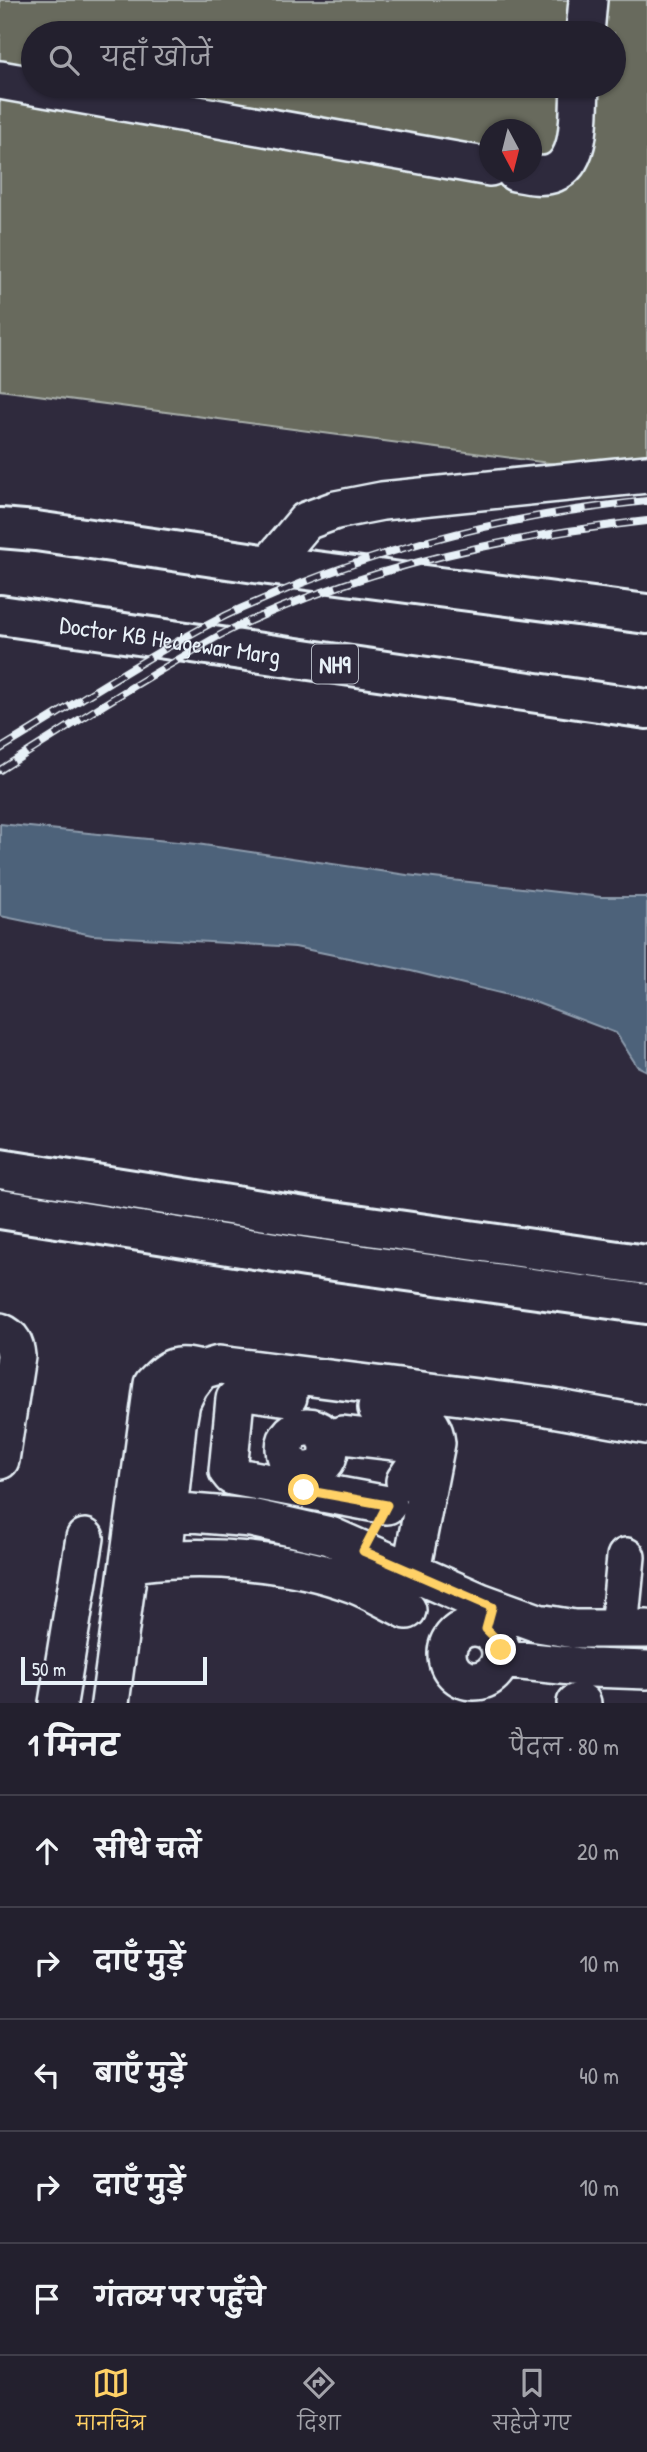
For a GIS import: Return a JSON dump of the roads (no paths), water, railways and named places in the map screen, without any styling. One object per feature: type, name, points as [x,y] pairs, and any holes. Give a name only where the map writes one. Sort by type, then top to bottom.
[{"type":"main road","points":[[18,530],[647,614]]},
{"type":"main road","name":"Doctor KB Hedgewar Marg","points":[[8,618],[647,709]]},
{"type":"main road","points":[[0,1169],[305,1217],[647,1265]]},
{"type":"main road","points":[[0,1209],[306,1257],[647,1304]]},
{"type":"street","points":[[586,21],[588,0]]},
{"type":"street","points":[[0,80],[21,84]]},
{"type":"street","points":[[101,98],[479,165]]},
{"type":"street","points":[[542,175],[553,174],[568,163],[575,144],[579,98]]},
{"type":"street","points":[[269,565],[306,521],[336,510],[382,501],[647,474]]},
{"type":"street","points":[[0,521],[18,530]]},
{"type":"street","points":[[0,1332],[15,1343],[16,1356],[0,1460]]},
{"type":"street","points":[[146,1562],[153,1384],[169,1368],[181,1365],[201,1370],[219,1364],[547,1407],[647,1425]]},
{"type":"street","points":[[110,1703],[146,1562],[168,1511],[181,1402],[201,1370]]},
{"type":"street","points":[[387,1505],[346,1497],[278,1464],[232,1476],[228,1471],[235,1399],[245,1391],[419,1414],[428,1420],[436,1443],[411,1571]]},
{"type":"street","points":[[346,1497],[336,1426],[419,1444],[415,1466],[387,1505],[363,1551]]},
{"type":"street","points":[[168,1511],[251,1518],[330,1536],[411,1571],[444,1591],[474,1661]]},
{"type":"street","points":[[58,1703],[85,1538]]},
{"type":"street","points":[[474,1661],[538,1623],[574,1629],[633,1629],[626,1557]]},
{"type":"street","points":[[146,1562],[217,1558],[304,1571],[353,1584],[407,1610]]},
{"type":"street","points":[[444,1591],[425,1593],[417,1597],[407,1610],[408,1628],[419,1641],[437,1644],[474,1661],[647,1670]]},
{"type":"street","points":[[576,1703],[582,1703]]},
{"type":"water","points":[[0,824],[197,844],[407,875],[601,897],[647,897],[647,1071],[637,1066],[616,1033],[532,1001],[411,971],[295,947],[92,935],[0,916]]},
{"type":"railway","points":[[0,749],[191,634],[232,613],[318,577],[410,546],[503,523],[647,501]]},
{"type":"railway","points":[[0,770],[211,640],[282,607],[332,588],[435,558],[540,536],[647,521]]}]
